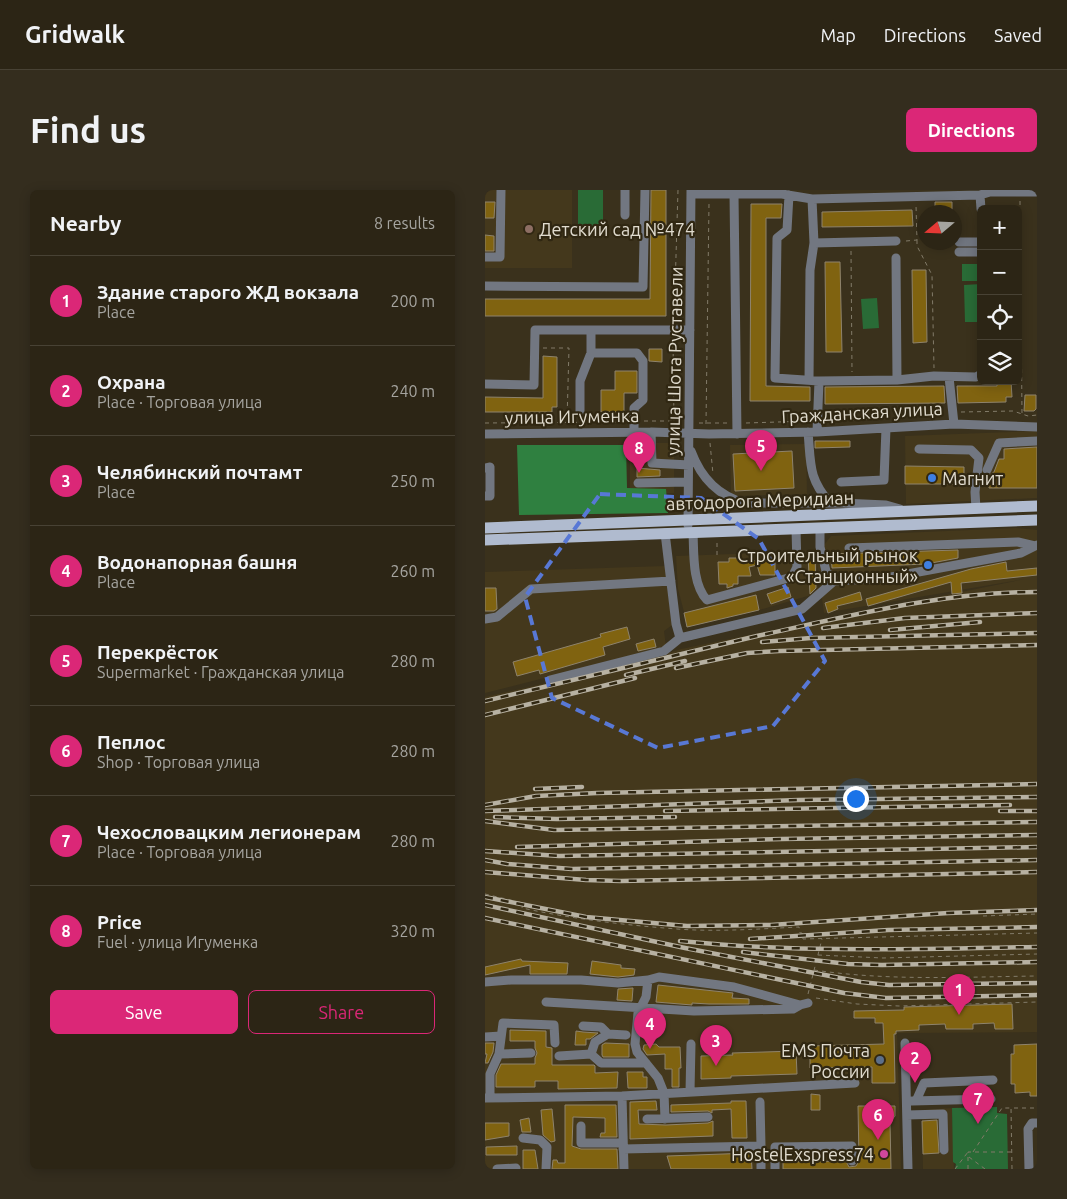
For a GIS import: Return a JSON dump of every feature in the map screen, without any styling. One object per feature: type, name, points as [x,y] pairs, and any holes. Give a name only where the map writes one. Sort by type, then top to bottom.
[{"type":"main road","name":"автодорога Меридиан","points":[[485,528],[1037,506]]},
{"type":"main road","name":"автодорога Меридиан","points":[[485,540],[1037,520]]},
{"type":"street","points":[[485,257],[500,257],[501,190]]},
{"type":"street","points":[[625,190],[625,215]]},
{"type":"street","points":[[485,286],[643,287],[645,190]]},
{"type":"street","points":[[691,192],[709,194],[739,192],[784,193],[813,199],[1037,192]]},
{"type":"street","name":"улица Шота Руставели","points":[[691,192],[688,520],[700,592],[707,600],[792,577],[797,568],[796,529]]},
{"type":"street","points":[[737,434],[739,192]]},
{"type":"street","points":[[784,193],[787,230],[777,238],[775,378],[897,380],[934,376],[977,376]]},
{"type":"street","points":[[980,195],[981,205]]},
{"type":"street","points":[[809,380],[810,270],[814,243],[813,199]]},
{"type":"street","points":[[814,243],[895,241]]},
{"type":"street","points":[[962,242],[977,242]]},
{"type":"street","points":[[959,252],[977,252]]},
{"type":"street","points":[[896,258],[897,380]]},
{"type":"street","points":[[485,384],[534,385],[535,330],[690,330]]},
{"type":"street","points":[[580,412],[580,381],[591,353],[591,330]]},
{"type":"street","points":[[591,353],[637,353],[643,361],[643,400],[634,408],[634,432]]},
{"type":"street","points":[[949,377],[954,424]]},
{"type":"street","points":[[819,380],[817,421],[812,432],[812,477],[819,491],[830,503]]},
{"type":"street","name":"Гражданская улица","points":[[689,434],[812,432],[954,424],[1037,427]]},
{"type":"street","points":[[841,482],[884,480],[886,428]]},
{"type":"street","points":[[651,432],[652,463],[689,465]]},
{"type":"street","name":"улица Игуменка","points":[[485,434],[674,432],[689,434]]},
{"type":"street","points":[[987,470],[999,443],[1037,441]]},
{"type":"street","points":[[689,444],[695,462],[705,478],[717,491],[731,499],[745,503],[885,505],[910,511]]},
{"type":"street","points":[[919,449],[971,450],[979,458],[975,492],[976,509]]},
{"type":"street","points":[[665,464],[665,483]]},
{"type":"street","points":[[485,468],[490,467],[490,496],[485,496]]},
{"type":"street","points":[[638,483],[688,482]]},
{"type":"street","points":[[820,528],[820,547],[826,571],[835,581]]},
{"type":"street","points":[[665,534],[676,624],[681,638]]},
{"type":"street","points":[[849,548],[1018,542],[1036,545]]},
{"type":"street","points":[[549,680],[664,651],[681,638],[802,610],[835,581],[886,578],[1021,554],[1036,545]]},
{"type":"street","points":[[485,619],[497,617],[531,589],[671,581]]},
{"type":"street","points":[[485,982],[581,980],[619,983],[659,977],[805,1001]]},
{"type":"street","points":[[648,980],[646,997],[638,1013],[635,1044],[637,1052],[658,1078],[664,1093],[665,1119]]},
{"type":"street","points":[[546,1002],[694,1011],[793,1009],[805,1001]]},
{"type":"street","points":[[555,1043],[554,1025],[503,1024],[499,1054],[487,1074],[487,1098],[622,1096],[855,1083]]},
{"type":"street","points":[[583,1026],[601,1027],[608,1034]]},
{"type":"street","points":[[591,1054],[595,1042],[608,1034],[626,1034]]},
{"type":"street","points":[[485,1036],[501,1036]]},
{"type":"street","points":[[905,1043],[911,1101]]},
{"type":"street","points":[[690,1092],[691,1044]]},
{"type":"street","points":[[499,1054],[531,1053]]},
{"type":"street","points":[[559,1056],[591,1054],[601,1063],[645,1063]]},
{"type":"street","points":[[909,1169],[907,1115],[911,1101],[924,1082],[993,1080]]},
{"type":"street","points":[[622,1096],[624,1169]]},
{"type":"street","points":[[911,1101],[991,1099]]},
{"type":"street","points":[[760,1102],[761,1169]]},
{"type":"street","points":[[907,1115],[943,1114],[944,1150]]},
{"type":"street","points":[[647,1119],[708,1117]]},
{"type":"street","points":[[1029,1169],[1028,1129],[1032,1124],[1037,1123]]},
{"type":"street","points":[[581,1126],[581,1143],[623,1146],[761,1146]]},
{"type":"street","points":[[1028,1142],[1037,1135]]},
{"type":"street","points":[[523,1138],[539,1140],[547,1147],[546,1169]]},
{"type":"street","points":[[775,1169],[775,1147],[852,1146],[852,1161]]},
{"type":"street","points":[[497,1169],[516,1168]]},
{"type":"path","points":[[674,432],[673,330],[677,190]]},
{"type":"path","points":[[1020,192],[1022,414]]},
{"type":"path","points":[[706,423],[709,194]]},
{"type":"path","points":[[895,241],[917,240],[916,197]]},
{"type":"path","points":[[851,242],[852,380]]},
{"type":"path","points":[[919,250],[932,275],[934,376]]},
{"type":"path","points":[[534,348],[569,348],[567,422]]},
{"type":"path","points":[[952,412],[1013,411],[1028,416],[1037,415]]},
{"type":"path","points":[[485,423],[674,421],[737,423],[877,419]]},
{"type":"path","points":[[485,894],[523,903],[522,908],[588,921],[678,929],[732,930],[799,927],[803,938],[1037,933]]},
{"type":"path","points":[[983,916],[1037,914]]},
{"type":"path","points":[[805,1001],[822,939]]},
{"type":"path","points":[[818,955],[891,958],[1037,954]]},
{"type":"path","points":[[814,970],[890,978],[1037,976]]},
{"type":"path","points":[[817,998],[857,1004],[899,1006],[1037,1002]]},
{"type":"path","points":[[973,1152],[1002,1108],[1037,1108]]},
{"type":"path","points":[[1011,1108],[1012,1169]]},
{"type":"path","points":[[969,1152],[1012,1152]]},
{"type":"path","points":[[968,1169],[969,1152]]},
{"type":"path","points":[[955,1169],[969,1152]]},
{"type":"path","points":[[968,1156],[985,1169]]},
{"type":"highlighted area","points":[[600,494],[701,498],[759,539],[825,661],[773,726],[658,748],[552,698],[525,597]]},
{"type":"shaded area","name":"Детский сад №474","points":[[485,190],[572,190],[572,268],[485,268]]},
{"type":"shaded area","points":[[1037,431],[1037,498],[906,504],[905,436]]},
{"type":"shaded area","points":[[630,443],[674,443],[674,493],[630,493]]},
{"type":"shaded area","points":[[806,444],[807,494],[731,496],[730,445]]},
{"type":"shaded area","points":[[1016,528],[1037,530],[1037,1032],[897,1033],[901,1169],[485,1169],[485,697],[643,661],[681,649],[1025,579],[824,613],[817,562],[818,593],[759,610],[688,627],[678,589],[676,556],[798,552],[817,554],[831,536]]},
{"type":"shaded area","points":[[665,566],[672,625],[664,631],[666,647],[485,693],[485,572]]},
{"type":"shaded area","points":[[952,1108],[954,1169],[923,1169],[922,1110]]},
{"type":"green space","points":[[578,190],[603,190],[603,230],[578,230]]},
{"type":"green space","points":[[962,264],[977,264],[977,281],[962,281]]},
{"type":"green space","points":[[977,284],[977,322],[965,322],[964,285]]},
{"type":"green space","points":[[877,298],[879,328],[863,329],[861,299]]},
{"type":"green space","points":[[517,445],[626,445],[627,488],[666,489],[668,513],[519,515]]},
{"type":"green space","points":[[997,1107],[997,1113],[1007,1114],[1008,1169],[955,1169],[956,1164],[953,1162],[952,1108]]},
{"type":"building","points":[[651,190],[666,190],[666,316],[485,316],[485,299],[650,299]]},
{"type":"building","points":[[485,202],[495,202],[494,218],[485,218]]},
{"type":"building","points":[[935,202],[952,202],[952,205],[935,205]]},
{"type":"building","points":[[751,204],[782,204],[781,218],[766,218],[766,386],[810,387],[810,401],[750,401]]},
{"type":"building","points":[[912,210],[913,226],[822,227],[822,212]]},
{"type":"building","points":[[485,235],[494,236],[494,251],[485,251]]},
{"type":"building","points":[[825,262],[840,262],[842,352],[826,352]]},
{"type":"building","points":[[912,270],[926,270],[927,342],[913,343]]},
{"type":"building","points":[[649,349],[662,349],[662,362],[649,361]]},
{"type":"building","points":[[543,356],[557,357],[557,407],[552,407],[552,412],[485,412],[485,397],[543,398]]},
{"type":"building","points":[[615,371],[637,371],[637,393],[624,393],[624,412],[601,412],[601,390],[615,390]]},
{"type":"building","points":[[1011,385],[1012,397],[1006,397],[1006,402],[958,403],[957,386]]},
{"type":"building","points":[[944,386],[945,403],[825,404],[825,387]]},
{"type":"building","points":[[1025,395],[1036,395],[1036,409],[1034,411],[1024,411]]},
{"type":"building","points":[[815,441],[850,441],[850,447],[815,448]]},
{"type":"building","points":[[1037,447],[1037,488],[989,488],[988,476],[994,472],[999,459],[1004,459],[1004,449]]},
{"type":"building","points":[[792,451],[794,488],[735,491],[733,454]]},
{"type":"building","points":[[905,466],[964,467],[964,484],[905,484]]},
{"type":"building","points":[[637,468],[660,470],[660,476],[637,477]]},
{"type":"building","points":[[958,550],[958,558],[926,564],[832,568],[831,554]]},
{"type":"building","points":[[808,555],[815,555],[816,588],[810,594]]},
{"type":"building","points":[[729,558],[738,558],[738,561],[775,560],[775,575],[760,575],[757,565],[749,567],[751,576],[738,576],[738,584],[733,584],[733,586],[727,588],[727,584],[719,584],[718,562],[729,562]]},
{"type":"building","points":[[1006,562],[1007,571],[1037,568],[1037,575],[961,583],[962,593],[952,594],[951,582],[868,606],[866,599],[971,569]]},
{"type":"building","points":[[788,587],[791,597],[771,604],[767,594]]},
{"type":"building","points":[[485,588],[496,588],[497,609],[494,611],[485,611]]},
{"type":"building","points":[[860,592],[862,600],[837,606],[838,609],[828,613],[825,603]]},
{"type":"building","points":[[756,595],[759,610],[687,627],[684,613]]},
{"type":"building","points":[[627,627],[630,639],[603,647],[605,655],[540,674],[539,670],[517,676],[513,662],[601,637],[600,634]]},
{"type":"building","points":[[654,639],[656,647],[638,651],[636,644]]},
{"type":"building","points":[[521,959],[522,961],[568,963],[567,974],[530,974],[530,965],[485,975],[485,967]]},
{"type":"building","points":[[592,961],[621,965],[621,968],[635,969],[634,975],[618,977],[590,974]]},
{"type":"building","points":[[658,985],[733,993],[732,998],[749,999],[749,1004],[692,1003],[692,1005],[656,1002]]},
{"type":"building","points":[[633,988],[632,1001],[617,1000],[618,989]]},
{"type":"building","points":[[1012,1004],[1013,1029],[995,1029],[994,1023],[973,1024],[973,1029],[946,1029],[945,1024],[919,1025],[919,1030],[896,1031],[896,1034],[894,1034],[895,1083],[872,1083],[872,1067],[810,1068],[810,1046],[884,1044],[883,1023],[875,1023],[875,1018],[854,1018],[854,1011],[904,1010],[904,1007]]},
{"type":"building","points":[[510,1030],[546,1031],[546,1047],[552,1048],[552,1065],[594,1065],[595,1073],[618,1072],[617,1088],[558,1089],[558,1081],[535,1081],[535,1087],[496,1087],[496,1075],[501,1064],[535,1064],[537,1053],[535,1041],[510,1041]]},
{"type":"building","points":[[576,1031],[598,1033],[590,1039],[586,1039],[586,1045],[575,1045]]},
{"type":"building","points":[[485,1043],[494,1043],[493,1052],[488,1063],[485,1063],[487,1054],[485,1054]]},
{"type":"building","points":[[605,1043],[629,1044],[629,1057],[603,1057],[602,1045]]},
{"type":"building","points":[[656,1044],[659,1047],[680,1047],[681,1068],[679,1068],[679,1087],[672,1087],[672,1069],[665,1069],[665,1054],[647,1055],[643,1049],[644,1045]]},
{"type":"building","points":[[1037,1044],[1037,1096],[1030,1096],[1030,1092],[1015,1093],[1015,1084],[1011,1084],[1011,1054],[1014,1054],[1014,1045]]},
{"type":"building","points":[[796,1051],[797,1074],[701,1079],[701,1056]]},
{"type":"building","points":[[627,1072],[643,1072],[643,1077],[647,1077],[647,1088],[628,1088]]},
{"type":"building","points":[[811,1094],[820,1095],[820,1110],[811,1110]]},
{"type":"building","points":[[656,1101],[657,1110],[638,1110],[639,1124],[666,1125],[708,1123],[713,1121],[713,1136],[630,1139],[630,1102]]},
{"type":"building","points":[[731,1101],[746,1101],[747,1138],[732,1138],[731,1109],[712,1110],[712,1113],[708,1111],[671,1112],[671,1105],[731,1103]]},
{"type":"building","points":[[565,1105],[616,1105],[617,1137],[600,1137],[601,1133],[605,1133],[605,1118],[573,1117],[572,1146],[581,1149],[617,1149],[618,1169],[552,1169],[553,1160],[557,1160],[558,1163],[565,1163]]},
{"type":"building","points":[[858,1106],[895,1106],[895,1116],[890,1122],[891,1169],[783,1169],[783,1162],[846,1161],[849,1167],[856,1166],[859,1161]]},
{"type":"building","points":[[552,1109],[555,1141],[551,1142],[543,1135],[541,1110]]},
{"type":"building","points":[[529,1118],[531,1132],[522,1132],[520,1120]]},
{"type":"building","points":[[937,1120],[939,1153],[923,1154],[922,1121]]},
{"type":"building","points":[[485,1123],[509,1123],[509,1136],[485,1140]]},
{"type":"building","points":[[517,1146],[517,1155],[486,1155],[486,1147]]},
{"type":"building","points":[[523,1150],[535,1150],[538,1169],[523,1169]]},
{"type":"building","points":[[751,1153],[752,1169],[671,1169],[667,1156]]},
{"type":"railway","points":[[485,701],[757,636],[896,606],[966,596],[1037,592]]},
{"type":"railway","points":[[823,628],[905,618],[1037,613]]},
{"type":"railway","points":[[890,630],[980,622]]},
{"type":"railway","points":[[762,642],[811,638],[1037,633]]},
{"type":"railway","points":[[676,668],[747,653],[1037,645]]},
{"type":"railway","points":[[626,675],[685,661]]},
{"type":"railway","points":[[485,715],[635,678]]},
{"type":"railway","points":[[485,805],[536,796],[597,793],[1037,784]]},
{"type":"railway","points":[[535,789],[582,787]]},
{"type":"railway","points":[[485,811],[799,800],[1037,797]]},
{"type":"railway","points":[[665,811],[1010,805]]},
{"type":"railway","points":[[1000,811],[1037,811]]},
{"type":"railway","points":[[495,817],[557,819],[675,817]]},
{"type":"railway","points":[[485,821],[554,830],[1037,822]]},
{"type":"railway","points":[[517,847],[782,839],[1037,835]]},
{"type":"railway","points":[[485,851],[559,856],[1037,847]]},
{"type":"railway","points":[[485,860],[507,864],[572,869],[1037,860]]},
{"type":"railway","points":[[485,872],[621,881],[1037,872]]},
{"type":"railway","points":[[485,897],[586,917],[687,926],[771,925],[948,913],[1037,910]]},
{"type":"railway","points":[[485,905],[685,948],[861,982],[889,985],[1037,983]]},
{"type":"railway","points":[[485,918],[844,993],[886,998],[1037,995]]},
{"type":"railway","points":[[750,939],[888,930],[1037,927]]},
{"type":"railway","points":[[680,941],[813,949],[1037,947]]},
{"type":"railway","points":[[743,952],[848,964],[1037,962]]},
{"type":"place","name":"Детский сад №474","points":[[529,229]]},
{"type":"place","name":"Перекрёсток","points":[[761,471]]},
{"type":"place","name":"Price","points":[[639,473]]},
{"type":"place","name":"Магнит","points":[[932,478]]},
{"type":"place","name":"Строительный рынок «Станционный»","points":[[928,565]]},
{"type":"place","name":"Здание старого ЖД вокзала","points":[[959,1015]]},
{"type":"place","name":"Водонапорная башня","points":[[650,1049]]},
{"type":"place","name":"EMS Почта России","points":[[880,1060]]},
{"type":"place","name":"Челябинский почтамт","points":[[716,1066]]},
{"type":"place","name":"Охрана","points":[[915,1083]]},
{"type":"place","name":"Чехословацким легионерам","points":[[978,1124]]},
{"type":"place","name":"Пеплос","points":[[878,1140]]},
{"type":"place","name":"HostelExspress74","points":[[884,1154]]}]
